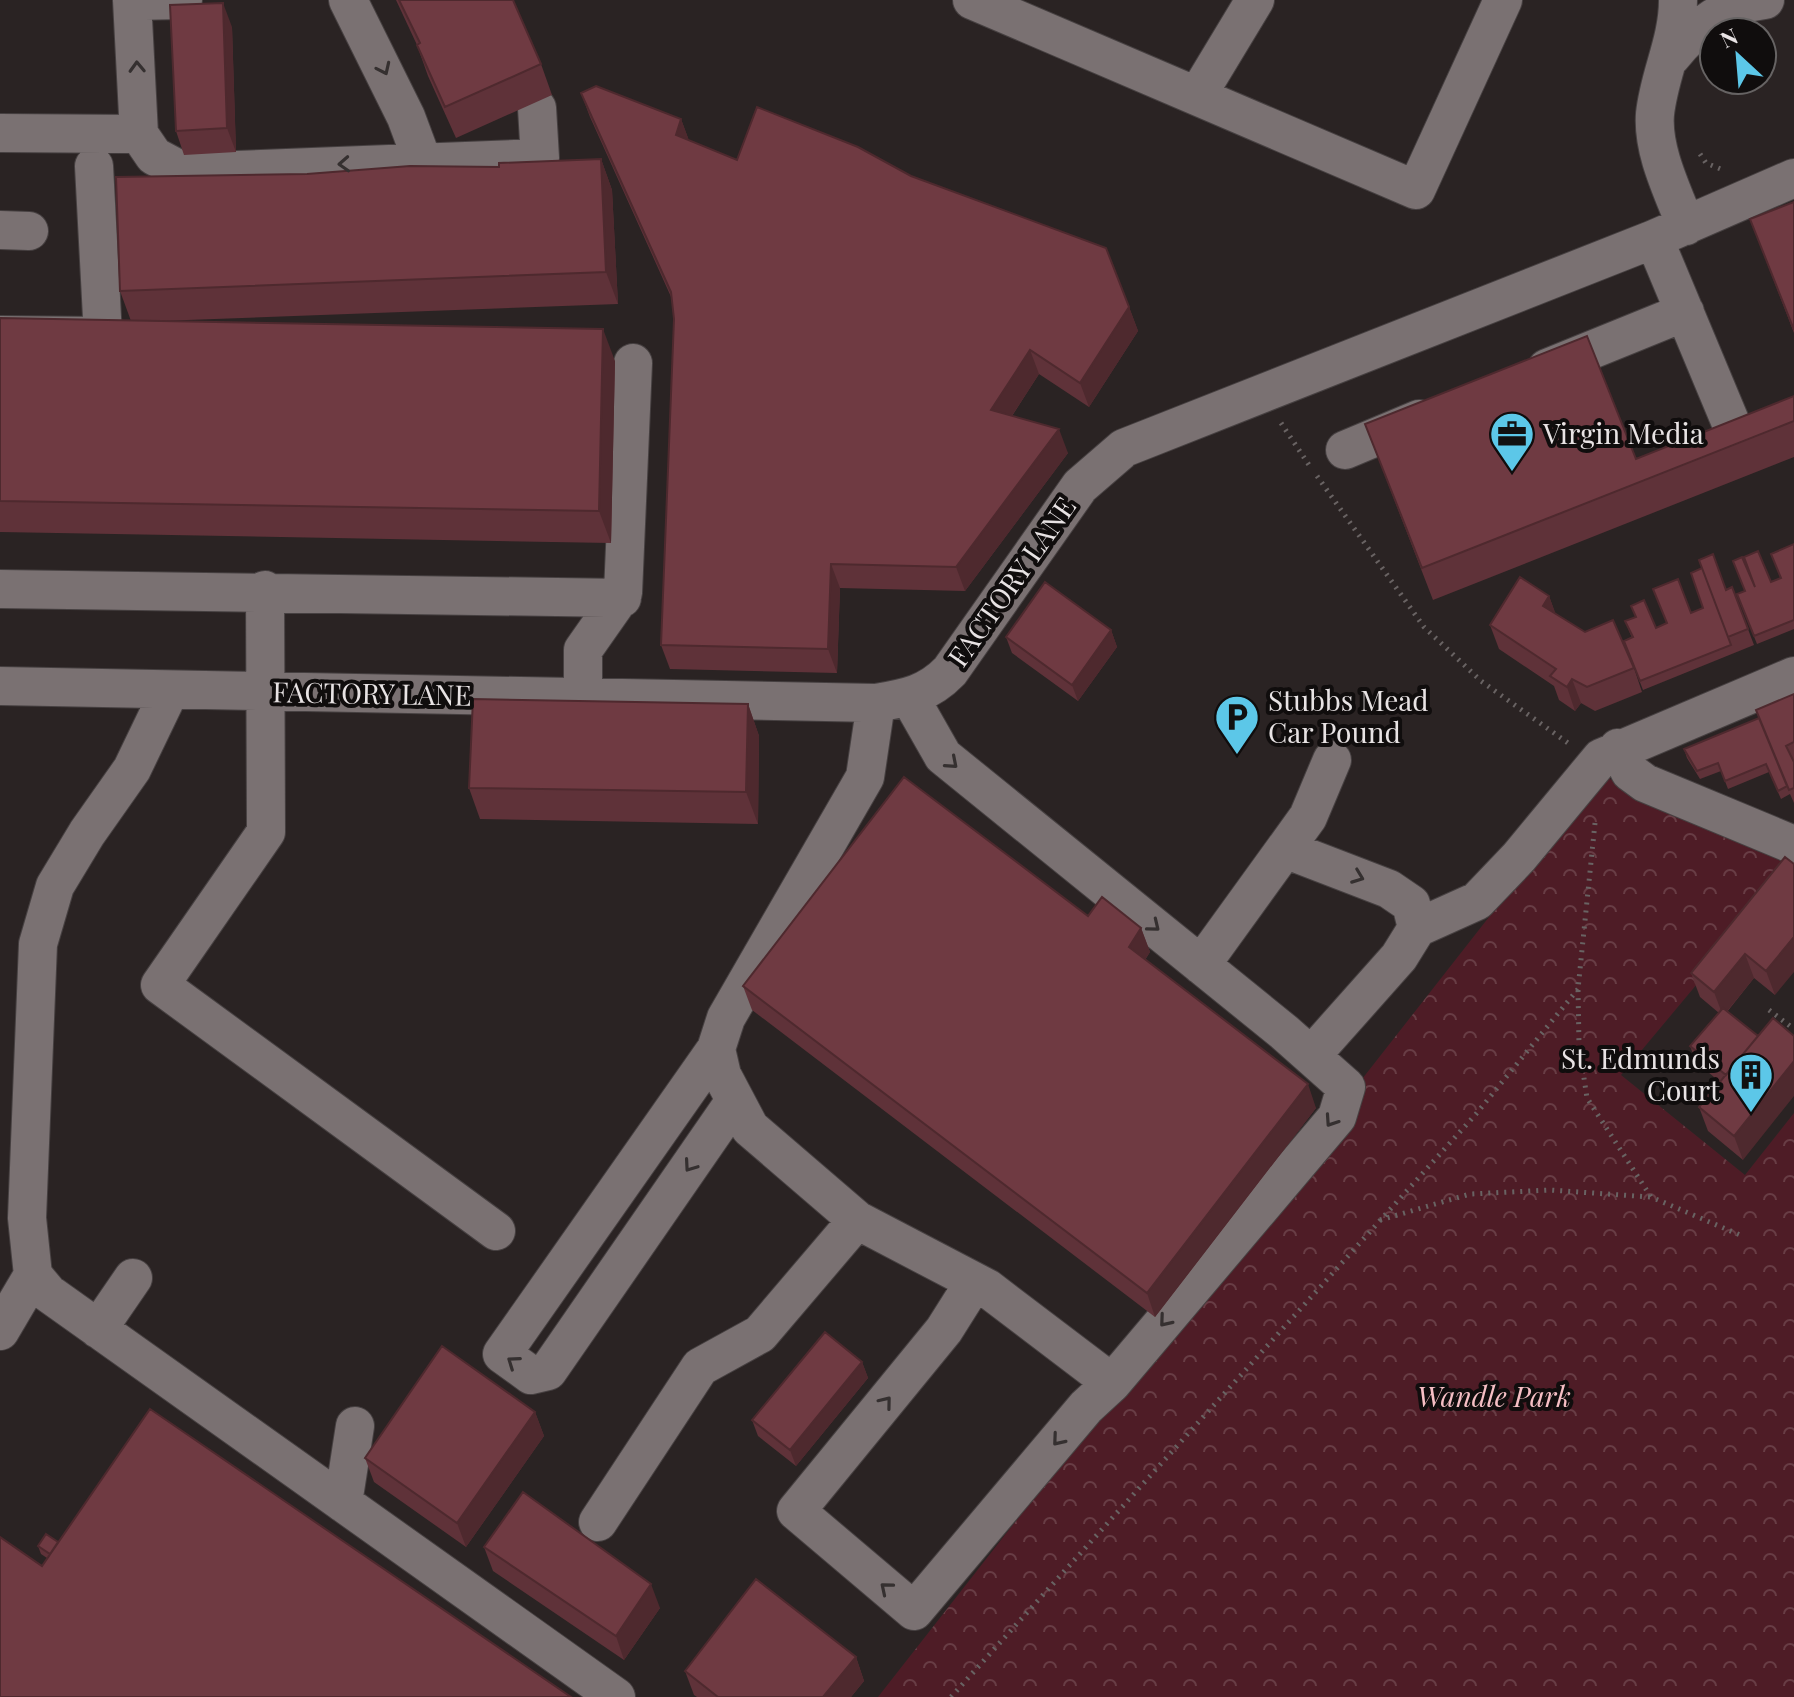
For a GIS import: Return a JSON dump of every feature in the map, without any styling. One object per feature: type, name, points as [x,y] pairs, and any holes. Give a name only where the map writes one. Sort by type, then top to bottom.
[{"type":"street","points":[[183,0],[132,1],[139,134],[154,156],[184,172],[422,160],[540,158],[537,108]]},
{"type":"street","points":[[348,0],[406,117],[422,160]]},
{"type":"street","points":[[972,0],[1416,190],[1503,0]]},
{"type":"street","points":[[1197,96],[1255,0]]},
{"type":"street","points":[[1678,0],[1671,57],[1661,83],[1655,117],[1670,233],[1685,312],[1740,445]]},
{"type":"street","points":[[1671,57],[1690,33],[1717,14],[1744,2],[1765,0]]},
{"type":"street","points":[[1781,0],[1794,2]]},
{"type":"street","points":[[0,133],[139,134]]},
{"type":"street","points":[[0,335],[103,336],[94,166]]},
{"type":"street","name":"FACTORY LANE","points":[[0,686],[583,698],[893,700],[925,692],[950,671],[1092,472],[1141,440],[1271,392],[1670,233],[1794,178]]},
{"type":"street","points":[[1507,384],[1685,312]]},
{"type":"street","points":[[583,698],[583,650],[622,598],[633,363]]},
{"type":"street","points":[[1345,450],[1448,408]]},
{"type":"street","points":[[0,589],[265,590],[622,598]]},
{"type":"street","points":[[265,590],[266,832],[160,985],[496,1231]]},
{"type":"street","points":[[1311,1056],[1399,957],[1417,928],[1477,901],[1519,857],[1603,758],[1794,676]]},
{"type":"street","points":[[170,690],[132,769],[87,833],[55,886],[43,922],[38,944],[27,1218],[33,1275],[48,1293],[616,1697]]},
{"type":"street","points":[[734,1102],[548,1371],[531,1375],[502,1354],[716,1049],[726,1018],[865,777],[893,700],[943,756],[1346,1087],[1337,1117],[914,1611],[796,1511],[944,1330],[973,1284]]},
{"type":"street","points":[[1603,758],[1645,783],[1794,845]]},
{"type":"street","points":[[1201,965],[1308,817],[1332,760]]},
{"type":"street","points":[[1285,849],[1389,889],[1411,904],[1417,928]]},
{"type":"street","points":[[716,1049],[734,1102],[750,1128],[857,1220],[909,1245],[973,1284],[987,1288],[1112,1383]]},
{"type":"street","points":[[598,1522],[700,1367],[760,1334],[857,1220]]},
{"type":"street","points":[[0,1331],[33,1275]]},
{"type":"street","points":[[98,1329],[133,1278]]},
{"type":"street","points":[[343,1503],[355,1426]]},
{"type":"path","points":[[1271,392],[1281,424],[1424,627],[1481,681],[1587,756],[1603,758]]},
{"type":"path","points":[[1598,815],[1578,989],[1579,1045],[1587,1098],[1651,1197]]},
{"type":"path","points":[[951,1697],[1476,1114],[1578,989]]},
{"type":"path","points":[[1769,1010],[1794,1029]]},
{"type":"path","points":[[1377,1221],[1470,1194],[1550,1190],[1651,1197],[1740,1235]]},
{"type":"green space","name":"Wandle Park","points":[[1601,774],[1638,795],[1794,859],[1794,868],[1621,1075],[1745,1175],[1794,1113],[1794,1697],[878,1697]]},
{"type":"building","points":[[399,0],[513,0],[541,64],[445,107]]},
{"type":"building","points":[[223,3],[227,128],[176,131],[170,5]]},
{"type":"building","points":[[596,86],[681,119],[676,135],[737,160],[757,107],[858,147],[911,176],[1106,248],[1129,307],[1080,383],[1030,350],[991,410],[1059,429],[956,567],[831,564],[828,649],[661,645],[674,319],[671,292],[581,93]]},
{"type":"building","points":[[601,159],[606,272],[120,291],[116,177],[307,174],[410,166],[499,167],[499,163]]},
{"type":"building","points":[[1794,202],[1794,330],[1750,219]]},
{"type":"building","points":[[0,318],[603,329],[599,511],[0,501]]},
{"type":"building","name":"Virgin Media","points":[[1587,336],[1636,459],[1794,396],[1794,421],[1422,568],[1365,424]]},
{"type":"building","points":[[1794,544],[1794,620],[1754,636],[1737,594],[1745,591],[1733,561],[1742,557],[1755,587],[1744,557],[1758,551],[1771,582],[1781,578],[1771,554]]},
{"type":"building","points":[[1713,554],[1726,590],[1732,587],[1748,629],[1728,637],[1699,560]]},
{"type":"building","points":[[1702,568],[1731,645],[1640,681],[1624,641],[1633,637],[1625,621],[1636,617],[1631,606],[1644,600],[1656,628],[1667,623],[1653,589],[1678,579],[1691,613],[1703,608],[1691,573]]},
{"type":"building","points":[[1520,577],[1549,596],[1543,606],[1585,632],[1613,620],[1634,668],[1587,687],[1572,679],[1567,687],[1550,676],[1556,669],[1490,625]]},
{"type":"building","points":[[1045,582],[1111,630],[1072,685],[1006,637]]},
{"type":"building","points":[[1794,694],[1794,742],[1786,746],[1794,762],[1794,788],[1789,790],[1756,710]]},
{"type":"building","points":[[473,699],[748,704],[746,792],[469,788]]},
{"type":"building","points":[[1759,718],[1787,786],[1778,791],[1766,764],[1725,781],[1718,763],[1697,771],[1684,749]]},
{"type":"building","points":[[904,777],[1088,916],[1102,897],[1141,928],[1129,947],[1308,1084],[1147,1293],[743,986]]},
{"type":"building","points":[[1785,857],[1794,864],[1794,937],[1766,971],[1745,954],[1714,992],[1691,973]]},
{"type":"building","points":[[1723,1008],[1758,1036],[1726,1075],[1690,1046]]},
{"type":"building","points":[[1773,1018],[1794,1036],[1794,1061],[1734,1136],[1699,1107]]},
{"type":"building","points":[[825,1332],[862,1362],[790,1450],[752,1420]]},
{"type":"building","points":[[442,1346],[535,1412],[457,1523],[365,1458]]},
{"type":"building","points":[[150,1409],[571,1697],[0,1697],[0,1537],[42,1566]]},
{"type":"building","points":[[523,1492],[651,1584],[616,1636],[484,1547]]},
{"type":"building","points":[[46,1534],[58,1542],[50,1554],[38,1546]]},
{"type":"building","points":[[756,1579],[856,1657],[823,1697],[718,1697],[685,1671]]},
{"type":"place","name":"Virgin Media","points":[[1512,473]]},
{"type":"place","name":"Stubbs Mead Car Pound","points":[[1237,756]]},
{"type":"place","name":"St. Edmunds Court","points":[[1751,1114]]}]
